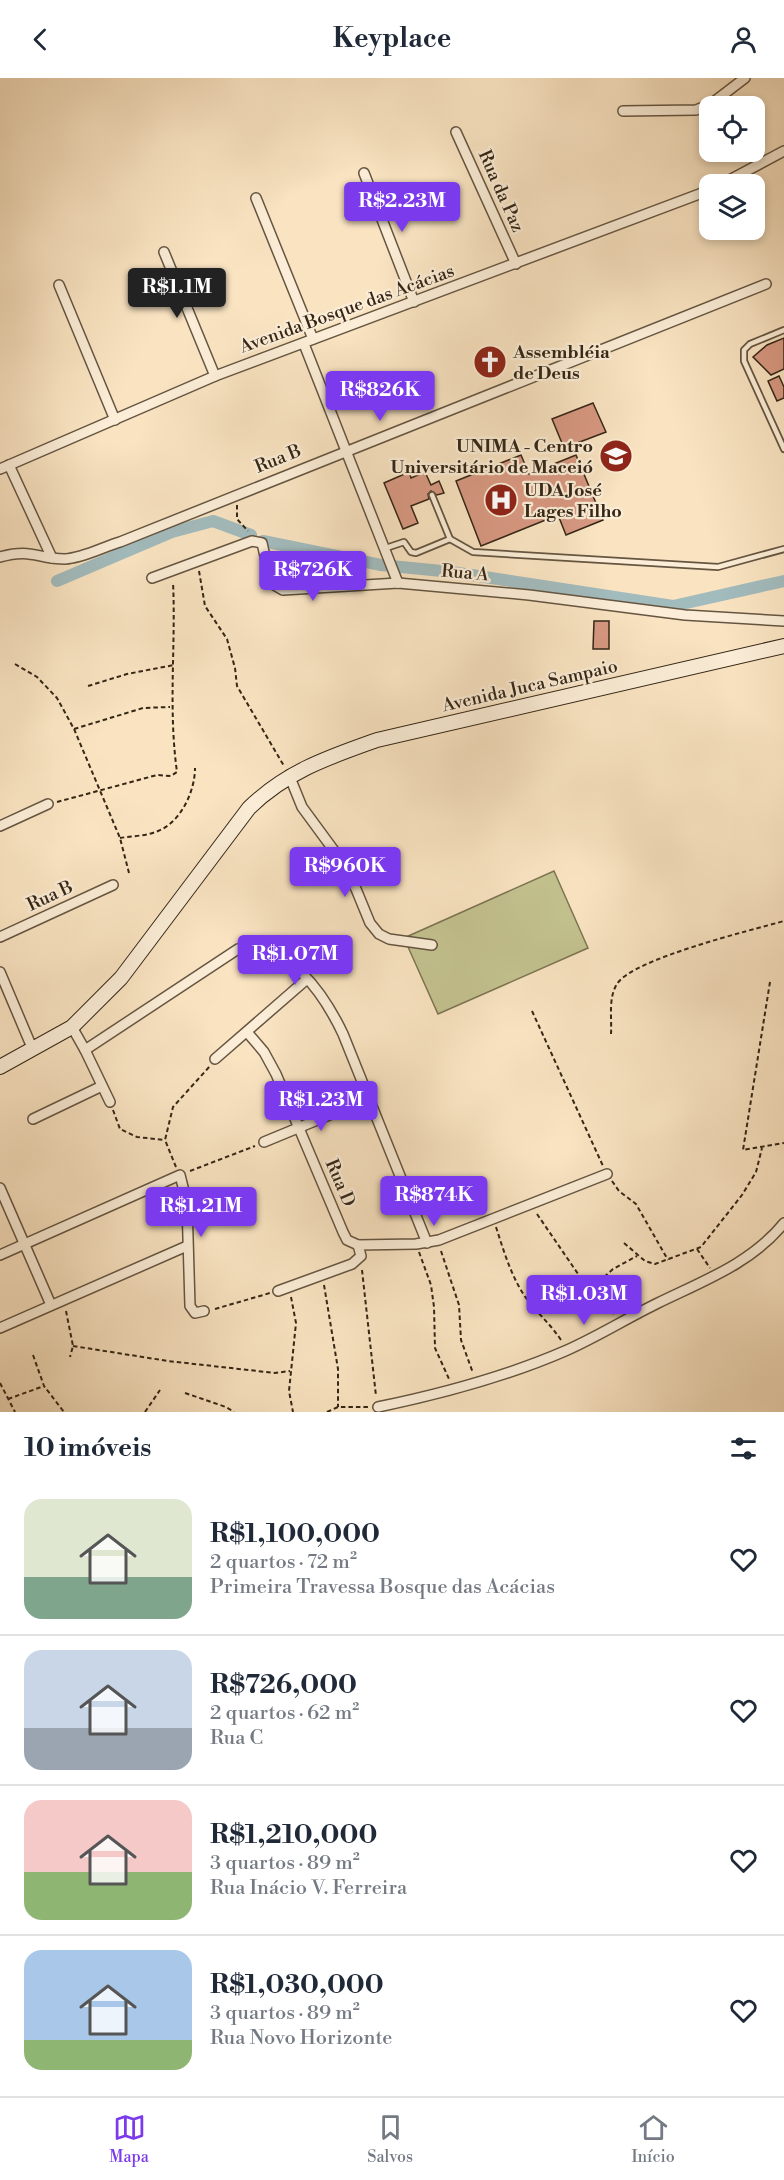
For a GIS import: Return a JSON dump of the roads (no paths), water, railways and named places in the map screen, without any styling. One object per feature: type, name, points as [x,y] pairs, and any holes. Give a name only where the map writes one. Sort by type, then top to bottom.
[{"type":"main road","name":"Avenida Juca Sampaio","points":[[0,1067],[72,1028],[121,978],[249,808],[289,775],[312,763],[377,740],[784,646]]},
{"type":"street","points":[[623,111],[696,110],[711,104],[745,78]]},
{"type":"street","name":"Rua da Paz","points":[[456,132],[516,264]]},
{"type":"street","points":[[741,174],[784,151]]},
{"type":"street","points":[[364,173],[414,302]]},
{"type":"street","name":"Avenida Bosque das Acácias","points":[[5,467],[215,376],[699,194]]},
{"type":"street","points":[[256,198],[396,579]]},
{"type":"street","points":[[164,252],[215,376]]},
{"type":"street","name":"Rua B","points":[[0,557],[26,551],[52,558],[68,559],[120,542],[347,449],[766,284]]},
{"type":"street","points":[[58,285],[115,420]]},
{"type":"street","points":[[5,467],[52,558]]},
{"type":"street","name":"Rua A","points":[[152,578],[252,541],[262,543],[271,583],[278,588],[351,587],[396,579],[685,615],[784,621]]},
{"type":"street","points":[[289,775],[302,807],[338,856],[374,929],[389,939],[432,945]]},
{"type":"street","points":[[0,826],[48,804]]},
{"type":"street","name":"Rua B","points":[[0,937],[113,885]]},
{"type":"street","points":[[85,1050],[238,950],[262,948],[290,963],[330,1006],[427,1243]]},
{"type":"street","points":[[0,972],[33,1050]]},
{"type":"street","points":[[215,1059],[307,979]]},
{"type":"street","points":[[72,1028],[110,1102]]},
{"type":"street","name":"Rua D","points":[[247,1032],[272,1067],[347,1240],[358,1245]]},
{"type":"street","points":[[33,1119],[102,1086]]},
{"type":"street","points":[[264,1142],[368,1099]]},
{"type":"street","points":[[278,1291],[352,1264],[361,1257],[358,1245],[416,1244],[438,1240],[607,1174]]},
{"type":"street","points":[[0,1256],[180,1175],[187,1203],[191,1308],[195,1313],[204,1311]]},
{"type":"street","points":[[0,1188],[51,1305]]},
{"type":"street","points":[[378,1407],[477,1383],[567,1350],[715,1275],[761,1247],[784,1223]]},
{"type":"street","points":[[0,1328],[187,1246]]},
{"type":"lane","points":[[784,330],[750,344],[744,350],[744,362],[784,449]]},
{"type":"lane","points":[[432,495],[450,539],[474,552],[718,567],[784,549]]},
{"type":"lane","points":[[388,553],[404,542],[411,552],[416,553],[450,539]]},
{"type":"waterway","points":[[57,581],[172,532],[213,521],[251,535]]},
{"type":"waterway","points":[[263,541],[381,565],[452,572],[673,606],[784,581]]},
{"type":"place","name":"Assembléia de Deus","points":[[490,362]]},
{"type":"place","name":"UNIMA - Centro Universitário de Maceió","points":[[616,456]]},
{"type":"place","name":"UDA José Lages Filho","points":[[501,500]]}]
